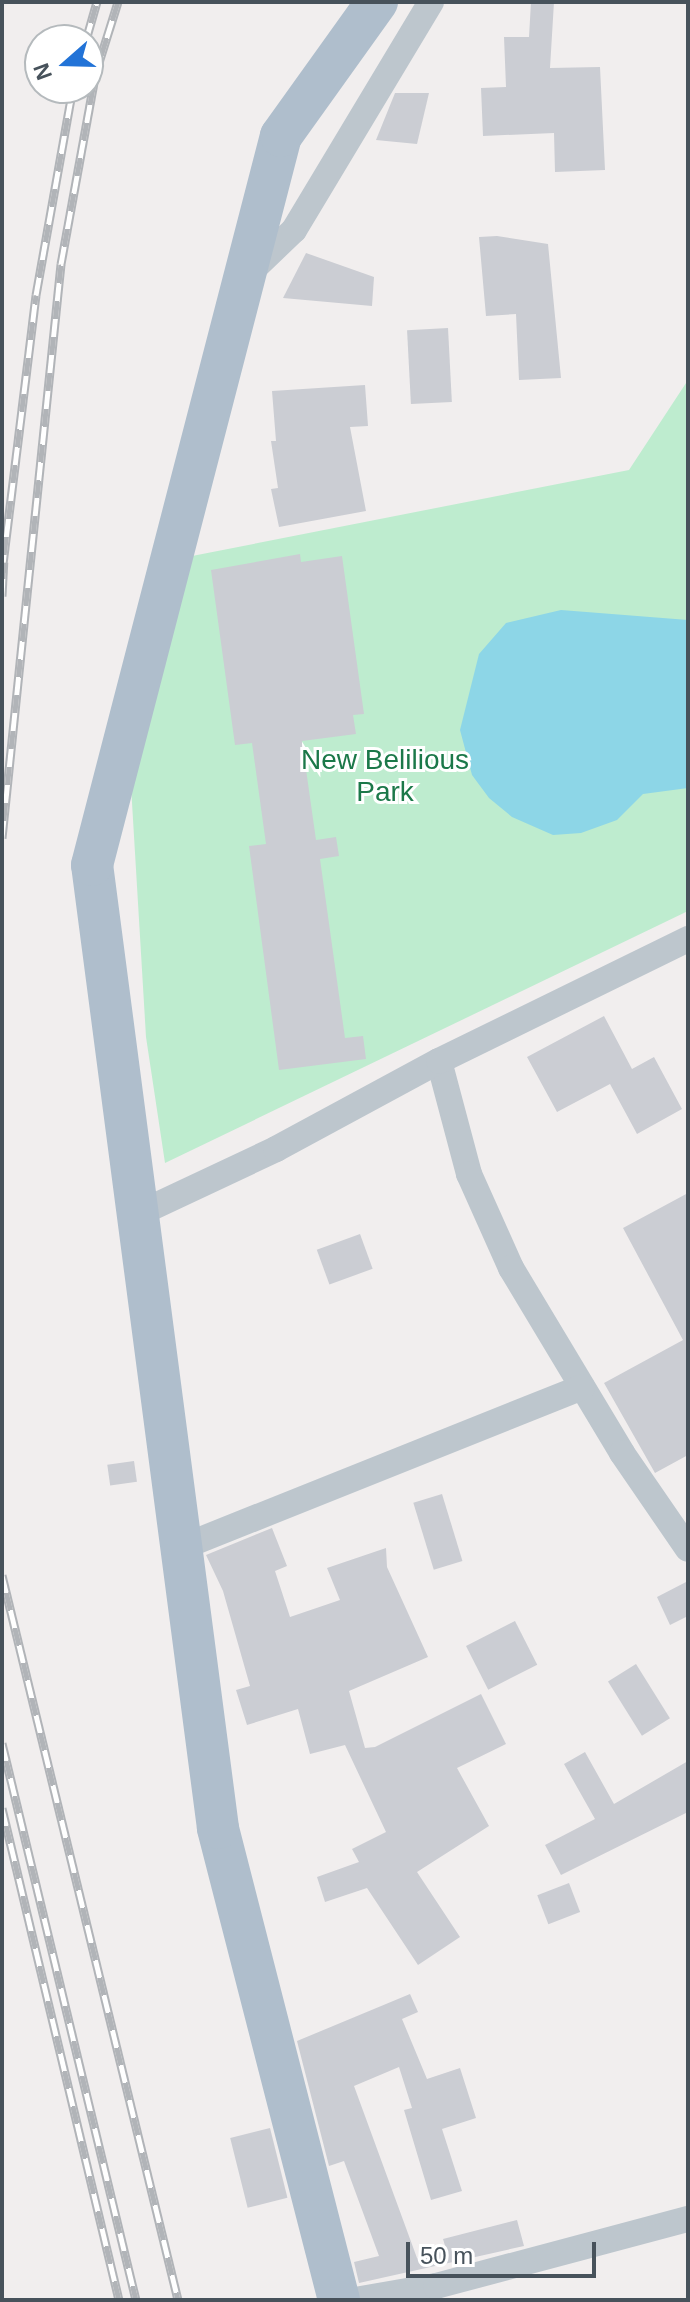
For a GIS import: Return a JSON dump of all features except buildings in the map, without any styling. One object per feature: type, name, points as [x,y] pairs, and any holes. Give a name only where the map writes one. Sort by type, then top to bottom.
[{"type":"main road","points":[[339,2300],[218,1828],[92,865],[281,136],[377,2]]},
{"type":"street","points":[[245,277],[294,230],[431,2]]},
{"type":"street","points":[[136,1215],[276,1149],[439,1061],[688,939]]},
{"type":"street","points":[[439,1061],[469,1174],[511,1268],[582,1387],[688,1549]]},
{"type":"street","points":[[180,1548],[582,1387]]},
{"type":"street","points":[[355,2300],[436,2286],[688,2219]]},
{"type":"green space","name":"New Belilious Park","points":[[688,380],[688,911],[165,1163],[146,1037],[127,719],[187,557],[629,470]]},
{"type":"water","points":[[561,610],[688,620],[688,788],[643,794],[617,820],[581,833],[553,835],[512,817],[489,798],[472,775],[460,730],[479,654],[506,623]]},
{"type":"railway","points":[[91,24],[97,2]]},
{"type":"railway","points":[[2,838],[61,264],[96,72],[118,2]]},
{"type":"railway","points":[[2,572],[36,295],[70,104]]},
{"type":"railway","points":[[2,596],[4,562]]},
{"type":"railway","points":[[2,1575],[178,2300]]},
{"type":"railway","points":[[2,1743],[136,2300]]},
{"type":"railway","points":[[2,1808],[119,2300]]}]
